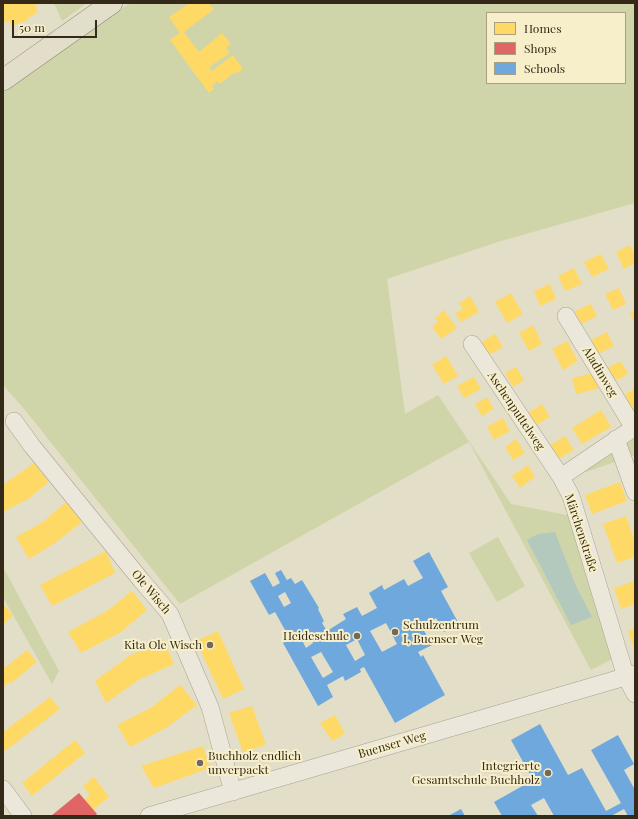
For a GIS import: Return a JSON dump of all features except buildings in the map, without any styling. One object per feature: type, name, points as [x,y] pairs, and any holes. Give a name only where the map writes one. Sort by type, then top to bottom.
[{"type":"main road","points":[[3,80],[112,3]]},
{"type":"street","name":"Aladinweg","points":[[566,316],[634,427]]},
{"type":"street","name":"Aschenputtelweg","points":[[472,344],[560,477]]},
{"type":"street","name":"Ole Wisch","points":[[14,421],[136,574],[170,614],[210,707],[233,792]]},
{"type":"street","points":[[560,477],[634,427]]},
{"type":"street","points":[[616,439],[635,492]]},
{"type":"street","name":"Märchenstraße","points":[[560,477],[571,496],[635,694]]},
{"type":"street","name":"Buenser Weg","points":[[150,816],[630,676]]},
{"type":"street","points":[[3,789],[24,816]]},
{"type":"green space","points":[[54,3],[87,3],[62,21]]},
{"type":"green space","points":[[130,3],[635,3],[635,203],[501,241],[387,279],[405,414],[438,395],[511,504],[572,516],[612,659],[591,670],[469,442],[180,604],[25,410],[3,385],[3,93]]},
{"type":"green space","points":[[635,427],[635,455],[577,475]]},
{"type":"green space","points":[[498,537],[525,586],[497,602],[469,553]]},
{"type":"green space","points":[[3,567],[59,671],[52,684],[3,597]]},
{"type":"shaded area","points":[[555,532],[576,586],[592,617],[571,625],[527,540],[538,534]]},
{"type":"place","name":"Schulzentrum I, Buenser Weg","points":[[395,632]]},
{"type":"place","name":"Heideschule","points":[[357,636]]},
{"type":"place","name":"Kita Ole Wisch","points":[[210,645]]},
{"type":"place","name":"Buchholz endlich unverpackt","points":[[200,763]]},
{"type":"place","name":"Integrierte Gesamtschule Buchholz","points":[[548,773]]}]
